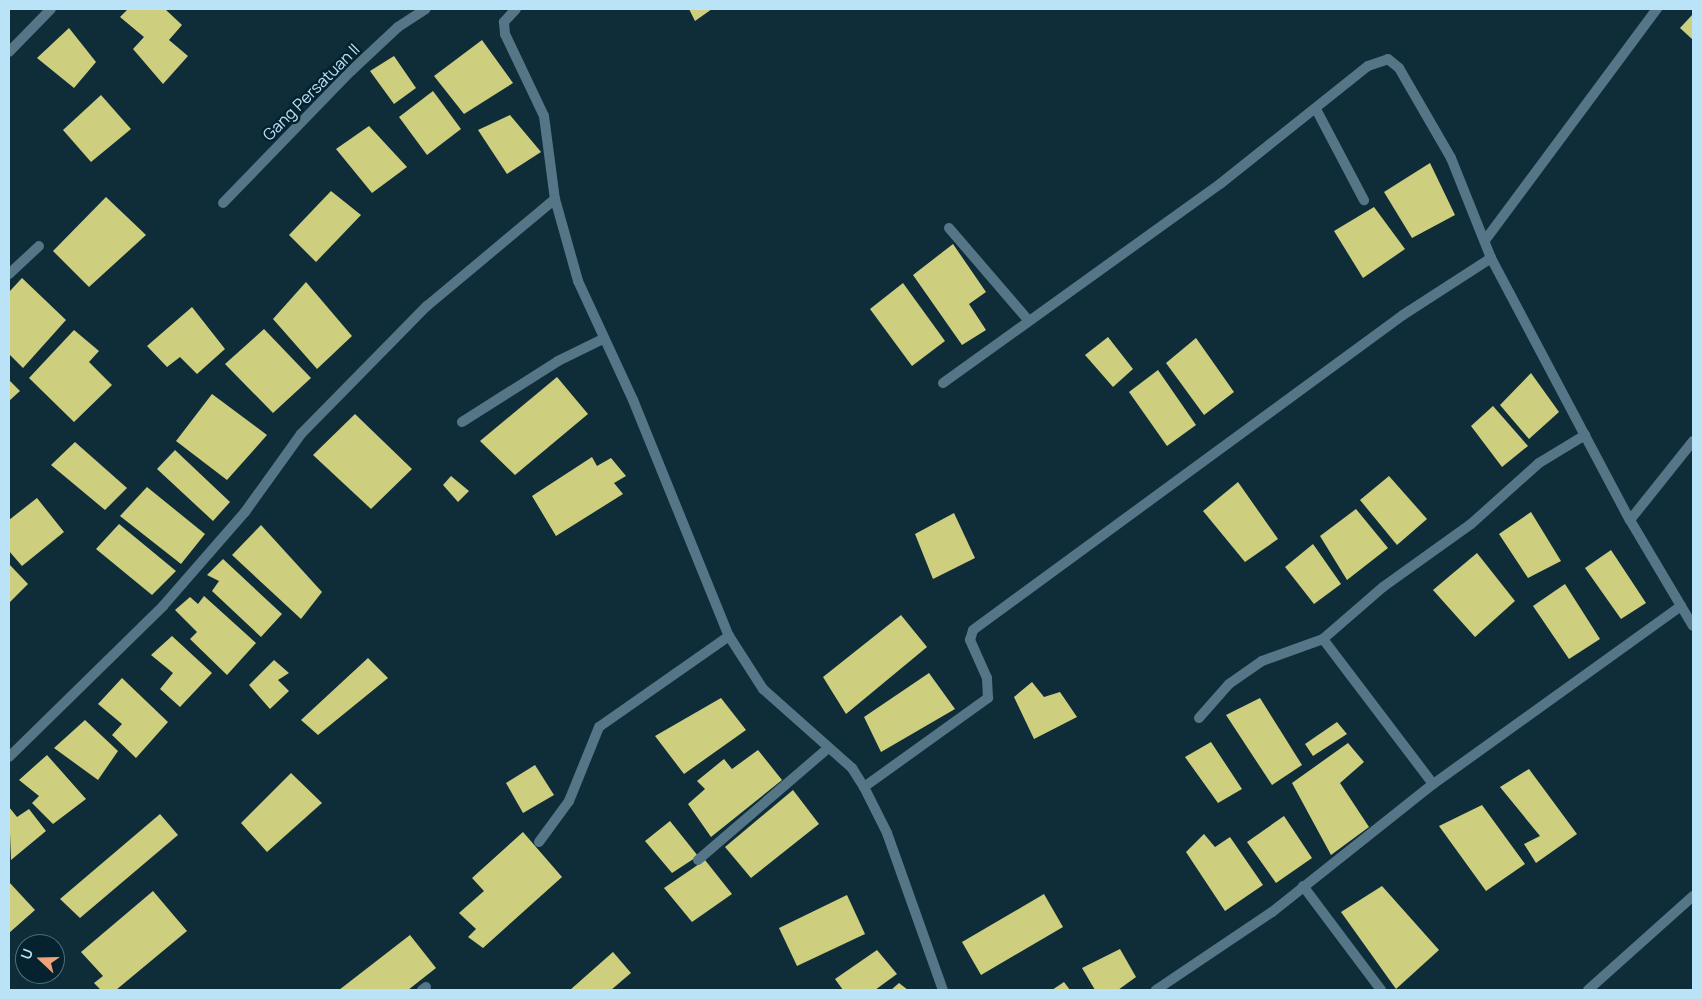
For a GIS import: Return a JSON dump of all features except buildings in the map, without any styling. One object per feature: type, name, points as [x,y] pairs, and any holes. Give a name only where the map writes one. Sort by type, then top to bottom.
[{"type":"street","points":[[9,52],[51,9]]},
{"type":"street","name":"Gang Persatuan II","points":[[223,203],[351,71],[398,27],[426,9]]},
{"type":"street","points":[[516,9],[504,22],[505,34],[544,116],[555,199],[578,281],[729,636],[763,689],[852,768],[864,787],[887,833],[943,990]]},
{"type":"street","points":[[1486,239],[1657,9]]},
{"type":"street","points":[[943,383],[1317,111],[1368,66],[1388,59],[1399,68],[1451,158],[1486,239],[1491,258],[1630,520],[1693,626]]},
{"type":"street","points":[[1317,111],[1364,200]]},
{"type":"street","points":[[9,757],[163,606],[245,512],[301,434],[427,306],[555,199]]},
{"type":"street","points":[[949,228],[1028,320]]},
{"type":"street","points":[[9,274],[39,246]]},
{"type":"street","points":[[864,787],[988,698],[987,678],[970,640],[973,630],[1403,314],[1491,258]]},
{"type":"street","points":[[462,422],[558,361],[603,339]]},
{"type":"street","points":[[1199,718],[1228,684],[1262,661],[1324,639],[1383,587],[1471,524],[1539,463],[1585,435]]},
{"type":"street","points":[[1630,520],[1693,441]]},
{"type":"street","points":[[1156,990],[1303,886],[1433,784],[1681,606]]},
{"type":"street","points":[[539,842],[569,801],[599,727],[729,636]]},
{"type":"street","points":[[1324,639],[1433,784]]},
{"type":"street","points":[[698,860],[828,748]]},
{"type":"street","points":[[1303,886],[1381,990]]},
{"type":"street","points":[[1588,990],[1693,896]]}]
